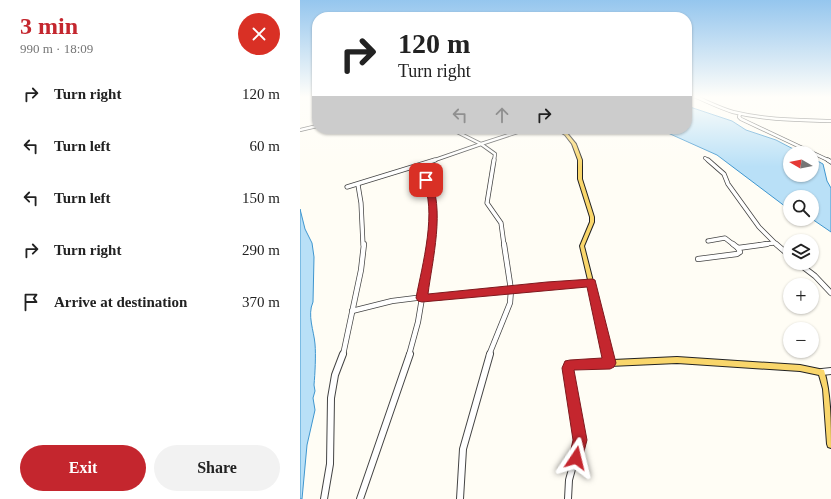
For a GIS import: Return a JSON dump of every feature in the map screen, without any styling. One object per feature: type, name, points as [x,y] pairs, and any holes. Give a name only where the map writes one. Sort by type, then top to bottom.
[{"type":"main road","points":[[566,134],[574,144],[580,160],[580,179],[592,217],[592,222],[582,246],[610,363],[677,360],[800,368],[822,372],[826,389],[831,444]]},
{"type":"street","points":[[742,120],[831,162]]},
{"type":"street","points":[[816,120],[831,121]]},
{"type":"street","points":[[300,130],[312,127]]},
{"type":"street","points":[[460,499],[463,449],[489,356],[510,303],[511,290],[501,223],[496,215],[489,209],[487,203],[496,155],[481,144],[461,134]]},
{"type":"street","points":[[347,187],[420,166],[512,134]]},
{"type":"street","points":[[705,158],[724,174],[734,194],[759,227],[783,250]]},
{"type":"street","points":[[360,499],[406,368],[418,322],[434,224],[429,186],[420,166]]},
{"type":"street","points":[[324,499],[330,464],[331,398],[335,375],[343,356],[361,270],[364,239],[358,185]]},
{"type":"street","points":[[698,259],[737,254],[740,252],[738,248],[726,238],[708,241]]},
{"type":"street","points":[[738,248],[774,242]]},
{"type":"street","points":[[807,270],[831,293]]},
{"type":"street","points":[[352,311],[392,301],[592,283]]},
{"type":"street","points":[[568,499],[569,480],[580,440],[568,368],[575,365],[610,363]]},
{"type":"street","points":[[822,372],[831,371]]},
{"type":"water","points":[[692,120],[732,121],[746,130],[776,140],[788,146],[783,146],[783,182],[819,182],[819,162],[823,164],[827,181],[831,188],[831,232],[819,224],[819,190],[783,190],[783,205],[717,155],[670,134],[692,134]]},
{"type":"water","points":[[300,209],[305,229],[312,243],[314,257],[311,323],[315,344],[315,391],[313,398],[315,410],[307,445],[302,499],[300,499]]},
{"type":"route","points":[[426,180],[429,186],[434,224],[422,298],[592,283],[610,363],[575,365],[568,368],[580,440],[576,458]]}]
